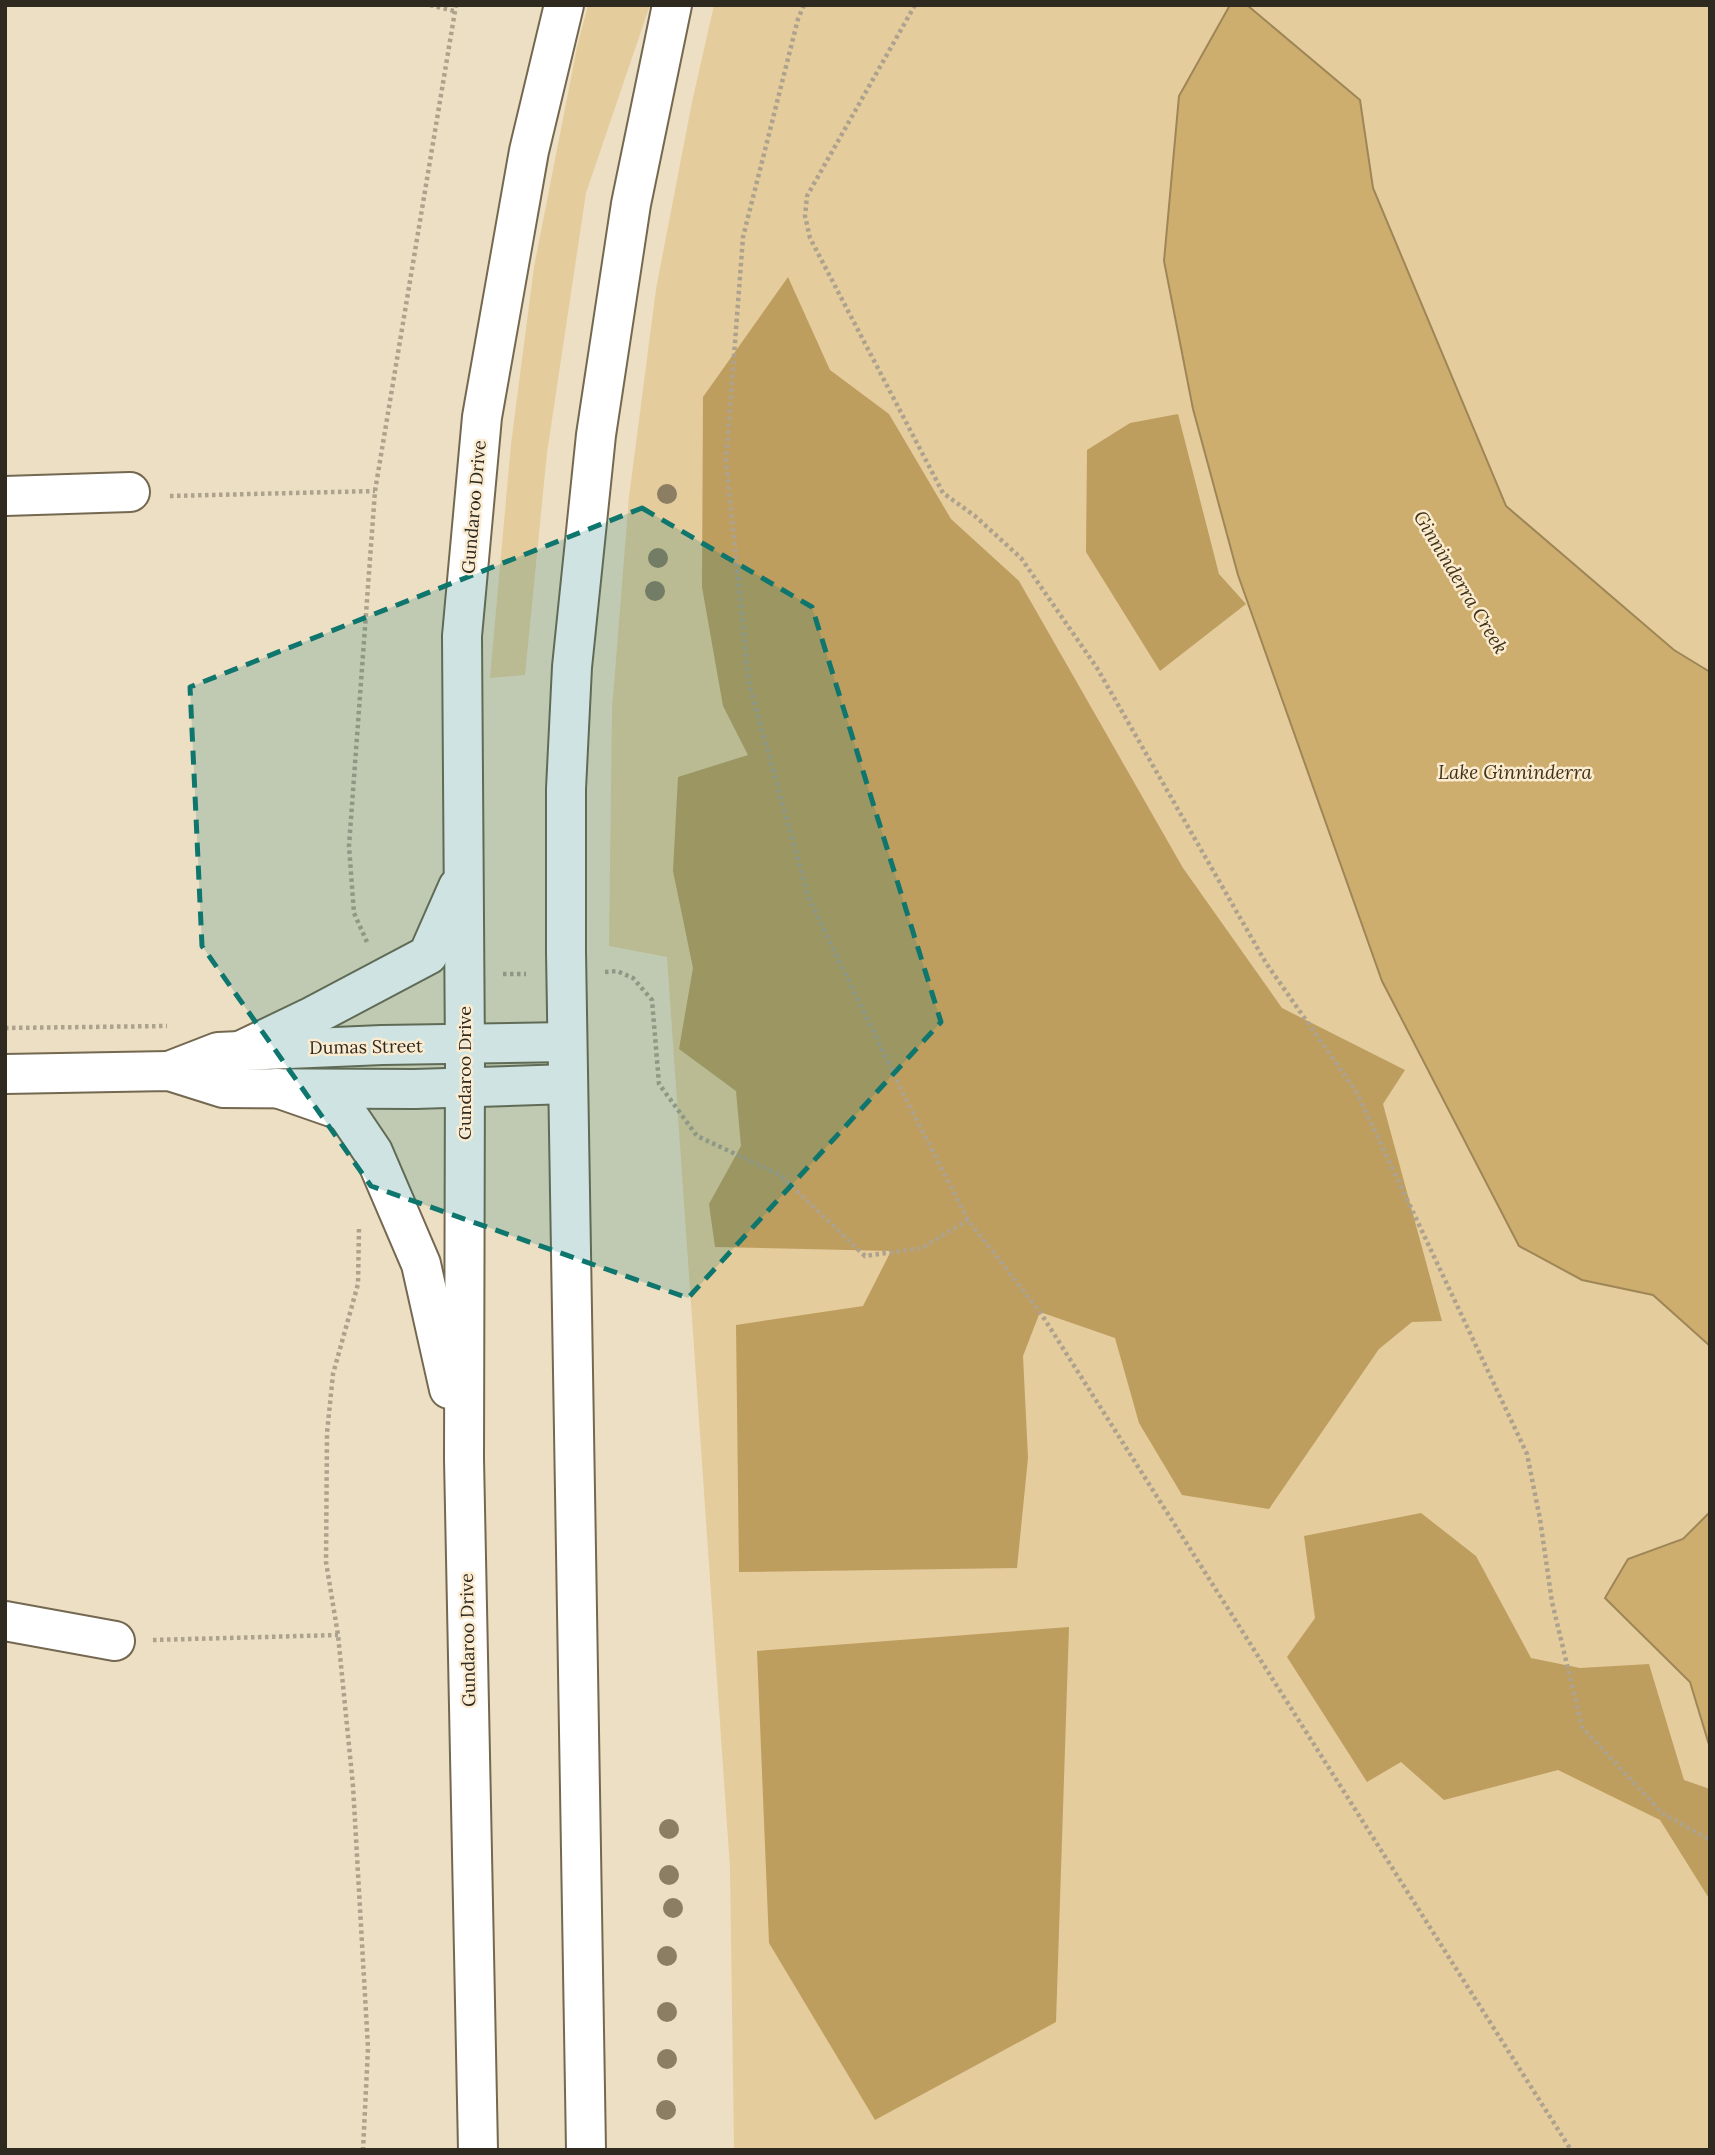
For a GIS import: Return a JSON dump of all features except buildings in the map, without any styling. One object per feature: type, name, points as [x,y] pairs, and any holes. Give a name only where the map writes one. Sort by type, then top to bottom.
[{"type":"main road","name":"Gundaroo Drive","points":[[478,2150],[464,1459],[462,636],[482,417],[529,151],[564,5]]},
{"type":"main road","points":[[586,2150],[567,1042],[566,789],[572,667],[596,435],[631,204],[672,5]]},
{"type":"main road","points":[[5,496],[130,492]]},
{"type":"main road","points":[[240,1051],[428,955],[464,875]]},
{"type":"main road","name":"Dumas Street","points":[[169,1071],[218,1052],[567,1042]]},
{"type":"main road","name":"Dumas Street","points":[[5,1074],[169,1071],[223,1088],[568,1084]]},
{"type":"main road","points":[[277,1088],[346,1112],[373,1152],[421,1264],[464,1459]]},
{"type":"main road","points":[[5,1621],[115,1641]]},
{"type":"path","points":[[369,946],[354,913],[349,845],[375,491],[455,8],[430,5]]},
{"type":"path","points":[[804,5],[798,19],[743,237],[726,461],[749,684],[809,899],[968,1220],[1040,1312],[1571,2150]]},
{"type":"path","points":[[915,5],[807,196],[805,216],[810,239],[943,493],[975,516],[1021,558],[1037,580],[1097,668],[1266,963],[1357,1093],[1527,1454],[1552,1602],[1582,1727],[1662,1813],[1710,1840]]},
{"type":"path","points":[[130,492],[180,497],[375,491]]},
{"type":"path","points":[[617,971],[633,978],[652,1000],[659,1084],[697,1136],[780,1175],[865,1256],[922,1248],[968,1220]]},
{"type":"path","points":[[5,1028],[177,1026]]},
{"type":"path","points":[[357,1217],[360,1238],[358,1284],[333,1374],[327,1433],[326,1562],[338,1635],[354,1786],[368,2048],[363,2150]]},
{"type":"path","points":[[115,1641],[338,1635]]},
{"type":"highlighted area","points":[[642,508],[812,607],[941,1022],[688,1298],[371,1186],[202,946],[190,687]]},
{"type":"shaded area","points":[[588,5],[650,5],[586,193],[547,453],[525,675],[490,678],[511,444],[534,267],[577,47]]},
{"type":"shaded area","points":[[714,5],[1710,5],[1710,2150],[734,2150],[730,1868],[667,957],[609,946],[612,709],[629,497],[656,289],[692,102]]},
{"type":"shaded area","points":[[788,277],[830,370],[889,414],[951,519],[1019,581],[1183,868],[1282,1008],[1405,1070],[1383,1104],[1442,1321],[1412,1322],[1379,1349],[1269,1509],[1182,1495],[1139,1423],[1115,1338],[1040,1312],[1023,1356],[1028,1458],[1017,1568],[739,1572],[736,1325],[863,1306],[891,1251],[715,1247],[709,1204],[741,1146],[736,1091],[679,1049],[693,968],[673,871],[678,777],[748,755],[723,706],[702,587],[703,397]]},
{"type":"shaded area","points":[[1178,414],[1219,574],[1246,604],[1160,671],[1086,552],[1087,450],[1130,423]]},
{"type":"shaded area","points":[[1421,1513],[1476,1556],[1531,1658],[1580,1668],[1649,1664],[1684,1780],[1710,1789],[1710,1900],[1660,1820],[1558,1770],[1444,1800],[1401,1762],[1367,1782],[1287,1657],[1315,1618],[1304,1536]]},
{"type":"shaded area","points":[[1069,1627],[1056,2022],[875,2120],[769,1943],[757,1651]]},
{"type":"water","name":"Lake Ginninderra","points":[[1230,5],[1247,5],[1360,100],[1373,188],[1506,506],[1674,650],[1710,672],[1710,1346],[1653,1295],[1582,1280],[1519,1246],[1382,981],[1238,575],[1193,409],[1164,261],[1179,96]]},
{"type":"water","points":[[1710,1512],[1710,1748],[1690,1682],[1605,1598],[1628,1559],[1683,1539]]},
{"type":"water label","name":"Ginninderra Creek","points":[[1461,582]]}]
